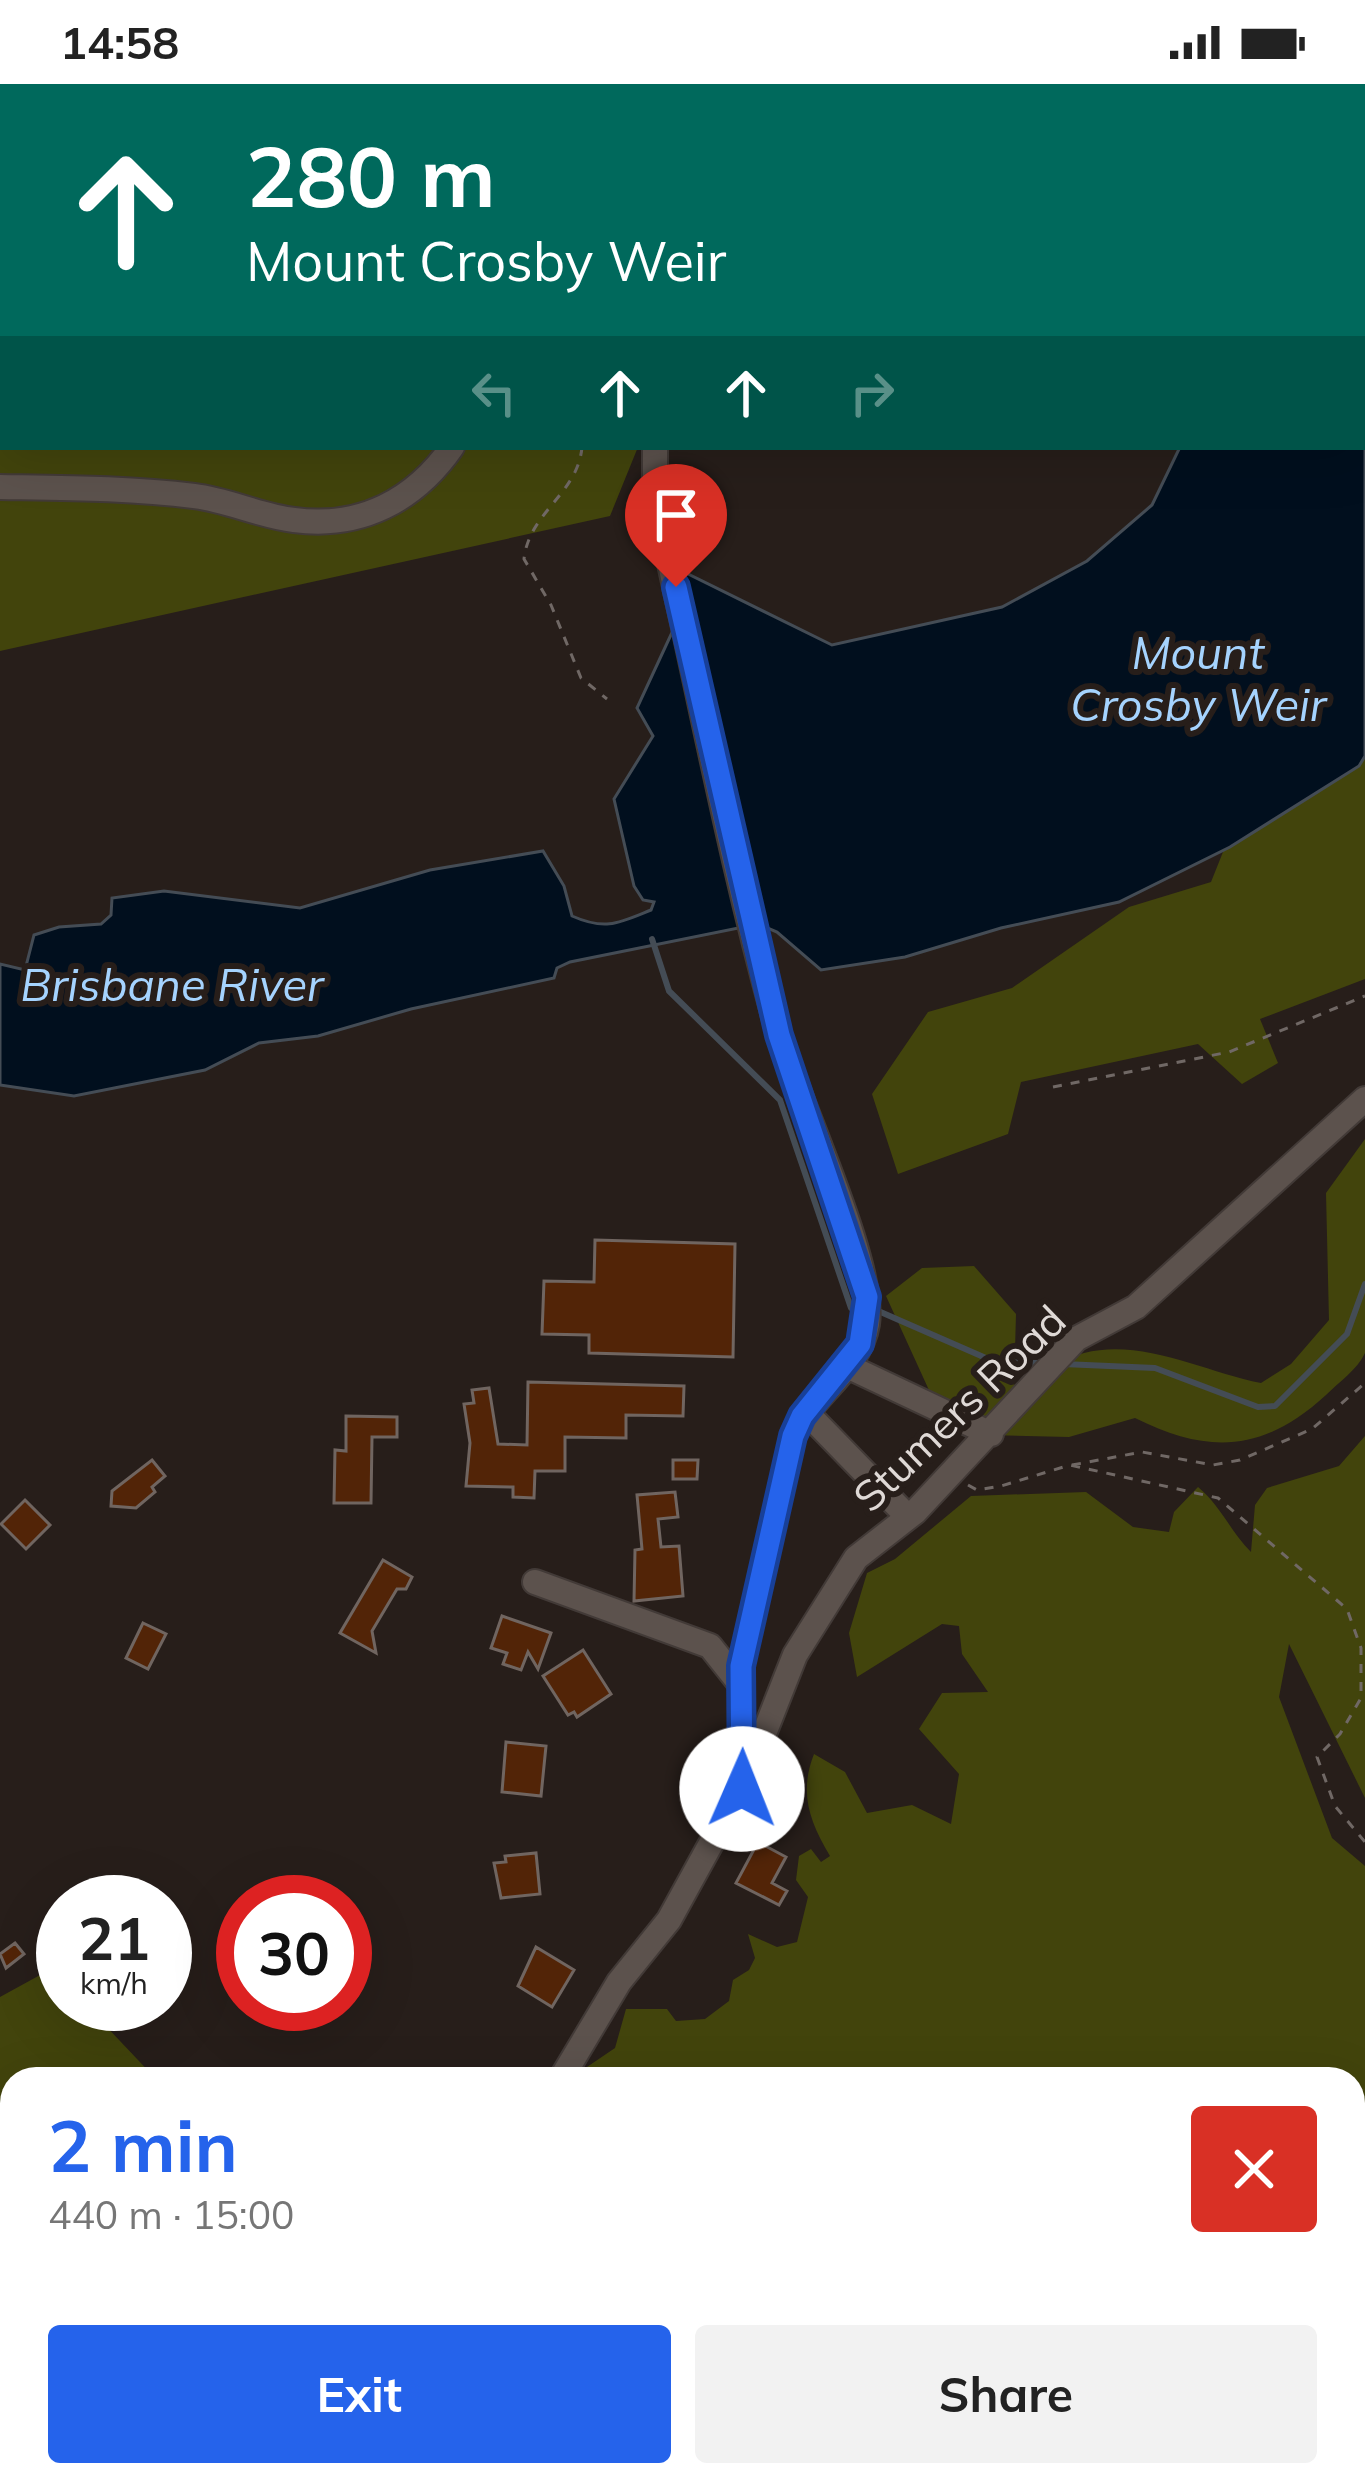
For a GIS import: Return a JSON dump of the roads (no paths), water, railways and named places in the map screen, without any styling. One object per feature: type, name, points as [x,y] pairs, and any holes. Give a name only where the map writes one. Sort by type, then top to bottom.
[{"type":"street","points":[[0,487],[199,496],[294,520],[321,520],[386,508],[429,480],[450,450]]},
{"type":"street","name":"Stumers Road","points":[[655,450],[655,497],[779,1035],[867,1309],[845,1365],[806,1412],[793,1436],[741,1666],[742,1789]]},
{"type":"street","name":"Stumers Road","points":[[568,2067],[619,1982],[669,1920],[761,1751],[795,1655],[856,1558],[950,1476],[1076,1339],[1136,1307],[1365,1099]]},
{"type":"street","points":[[845,1365],[991,1434]]},
{"type":"street","points":[[806,1412],[908,1517]]},
{"type":"street","points":[[535,1582],[710,1646],[741,1685]]},
{"type":"water","name":"Mount Crosby Weir","points":[[1179,450],[1365,450],[1365,756],[1359,766],[1230,847],[1119,902],[1001,928],[905,957],[821,970],[777,932],[758,924],[570,962],[557,968],[554,978],[411,1009],[318,1036],[259,1043],[205,1070],[74,1096],[0,1085],[0,964],[25,970],[34,935],[59,927],[101,924],[111,915],[112,898],[164,891],[300,908],[430,870],[543,851],[564,886],[572,916],[612,924],[651,910],[654,902],[643,900],[634,886],[614,799],[653,736],[637,708],[675,626],[679,578],[686,573],[832,645],[1002,607],[1087,561],[1152,505]]},
{"type":"waterway","points":[[652,939],[669,991],[780,1100],[851,1308],[863,1309]]},
{"type":"waterway","points":[[1063,1364],[1155,1368],[1258,1407],[1275,1406],[1347,1334],[1365,1284]]},
{"type":"waterway","points":[[876,1310],[995,1362],[1044,1363]]},
{"type":"water label","name":"Brisbane River","points":[[172,984]]}]
